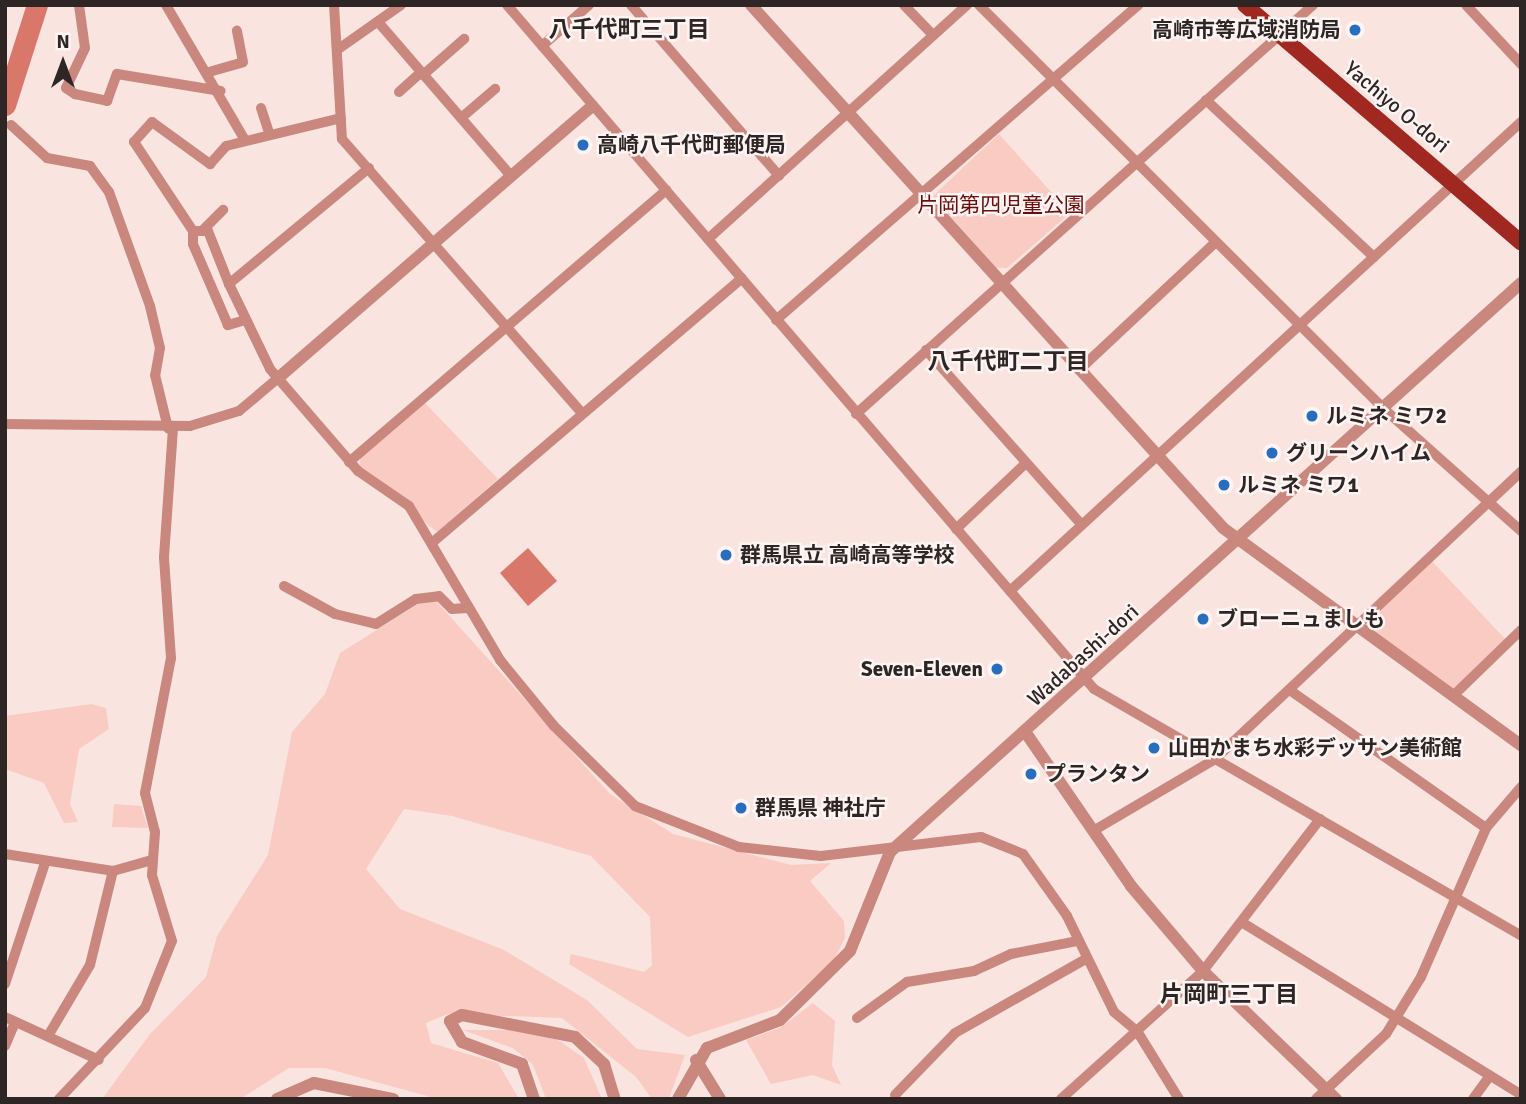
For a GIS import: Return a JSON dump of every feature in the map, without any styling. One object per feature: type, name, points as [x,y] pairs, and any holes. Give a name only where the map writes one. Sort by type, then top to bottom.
[{"type":"main road","name":"Yachiyo O-dori","points":[[1245,5],[1521,242]]},
{"type":"street","points":[[79,5],[85,48],[66,88],[75,94],[107,101],[117,74],[221,91]]},
{"type":"street","points":[[166,5],[221,91],[245,140]]},
{"type":"street","points":[[334,5],[342,139],[582,413]]},
{"type":"street","points":[[337,50],[401,5]]},
{"type":"street","points":[[507,5],[1084,680],[1521,936]]},
{"type":"street","points":[[542,46],[589,5]]},
{"type":"street","points":[[631,5],[779,176]]},
{"type":"street","points":[[751,5],[1156,456],[1238,538],[1356,627],[1521,745]]},
{"type":"street","points":[[904,5],[933,35]]},
{"type":"street","points":[[708,239],[967,5]]},
{"type":"street","points":[[979,5],[1383,408],[1521,531]]},
{"type":"street","points":[[776,320],[1138,5]]},
{"type":"street","points":[[856,414],[1313,5]]},
{"type":"street","points":[[1466,5],[1521,64]]},
{"type":"street","points":[[379,23],[511,176]]},
{"type":"street","points":[[209,72],[243,62],[237,31]]},
{"type":"street","points":[[399,92],[464,39]]},
{"type":"street","points":[[461,118],[495,89]]},
{"type":"street","points":[[1206,100],[1374,257]]},
{"type":"street","points":[[5,424],[170,428],[239,411],[592,106]]},
{"type":"street","points":[[261,108],[269,133]]},
{"type":"street","points":[[198,231],[134,142],[152,122],[210,164],[226,146],[269,133],[341,118]]},
{"type":"street","points":[[1010,591],[1521,122]]},
{"type":"street","points":[[11,125],[47,158],[90,166],[109,192],[150,306],[160,348],[155,375],[170,428],[164,557],[171,658],[145,793],[155,832],[152,860],[168,918],[166,964],[145,1009],[59,1099]]},
{"type":"street","points":[[229,284],[369,168]]},
{"type":"street","points":[[349,462],[666,190]]},
{"type":"street","points":[[223,210],[198,231],[193,244],[228,325],[242,320]]},
{"type":"street","points":[[198,231],[208,230],[242,320],[277,379],[349,462],[406,503],[433,542],[467,608],[554,726],[635,806],[759,852],[890,852],[958,838],[1001,842],[1023,855],[1077,941],[1114,1013],[1137,1031],[1179,1099]]},
{"type":"street","points":[[1079,370],[1216,242]]},
{"type":"street","points":[[433,542],[741,278]]},
{"type":"street","name":"Wadabashi-dori","points":[[696,1060],[724,1040],[780,1020],[850,951],[890,852],[1026,733],[1521,282]]},
{"type":"street","points":[[926,350],[1082,525]]},
{"type":"street","points":[[956,529],[1026,463]]},
{"type":"street","points":[[1093,831],[1215,759],[1291,691],[1521,472]]},
{"type":"street","points":[[284,586],[335,614],[376,624],[415,598],[439,596],[452,609],[467,608]]},
{"type":"street","points":[[1454,695],[1521,630]]},
{"type":"street","points":[[1291,691],[1486,828]]},
{"type":"street","points":[[1026,733],[1093,831],[1203,971],[1326,1096],[1396,1016],[1421,977],[1453,897],[1486,828],[1521,787]]},
{"type":"street","points":[[1061,1099],[1203,971],[1244,923],[1320,820]]},
{"type":"street","points":[[5,854],[45,863],[113,871],[152,860]]},
{"type":"street","points":[[5,984],[45,863]]},
{"type":"street","points":[[48,1036],[90,965],[113,871]]},
{"type":"street","points":[[1244,923],[1521,1095]]},
{"type":"street","points":[[857,1018],[907,982],[1077,941]]},
{"type":"street","points":[[895,1095],[956,1033],[1086,959]]},
{"type":"street","points":[[534,1099],[522,1064],[462,1042],[450,1021],[462,1015],[575,1037],[604,1064],[615,1099]]},
{"type":"street","points":[[5,1046],[10,1020],[99,1060]]},
{"type":"street","points":[[678,1099],[696,1060]]},
{"type":"street","points":[[696,1060],[720,1099]]},
{"type":"street","points":[[1473,1099],[1489,1077]]},
{"type":"street","points":[[277,1099],[314,1083],[393,1099]]},
{"type":"green space","name":"片岡第四児童公園","points":[[999,134],[1070,213],[1007,268],[996,268],[933,196]]},
{"type":"green space","points":[[425,403],[498,479],[437,532],[360,468],[360,458]]},
{"type":"green space","points":[[1429,558],[1508,642],[1454,695],[1356,627]]},
{"type":"green space","points":[[436,601],[610,794],[673,834],[791,865],[831,863],[810,881],[844,921],[845,938],[833,961],[781,1007],[688,1037],[569,964],[571,954],[644,972],[652,965],[650,917],[591,856],[452,816],[404,809],[366,869],[400,909],[504,950],[587,1000],[637,1049],[685,1055],[669,1098],[652,1099],[636,1077],[562,1018],[448,1014],[426,1023],[431,1043],[498,1063],[519,1099],[438,1099],[325,1068],[289,1068],[240,1099],[102,1099],[150,1034],[206,977],[217,936],[268,855],[292,732],[325,694],[340,653],[418,604]]},
{"type":"green space","points":[[91,704],[106,708],[109,729],[79,749],[70,804],[78,822],[64,823],[44,783],[5,769],[5,716]]},
{"type":"green space","points":[[114,804],[141,806],[148,828],[112,827]]},
{"type":"green space","points":[[813,1003],[835,1021],[832,1065],[841,1085],[813,1075],[771,1084],[746,1040],[780,1028]]},
{"type":"green space","points":[[463,1030],[533,1030],[558,1040],[584,1058],[602,1099],[546,1099],[533,1065],[513,1048]]},
{"type":"shaded area","points":[[528,548],[557,581],[528,606],[500,573]]},
{"type":"waterway","points":[[5,105],[37,5]]},
{"type":"place","name":"高崎市等広域消防局","points":[[1355,30]]},
{"type":"place","name":"高崎八千代町郵便局","points":[[583,145]]},
{"type":"place","name":"ルミネ ミワ2","points":[[1312,416]]},
{"type":"place","name":"グリーンハイム","points":[[1272,453]]},
{"type":"place","name":"ルミネ ミワ1","points":[[1224,485]]},
{"type":"place","name":"群馬県立 高崎高等学校","points":[[726,555]]},
{"type":"place","name":"ブローニュましも","points":[[1203,619]]},
{"type":"place","name":"Seven-Eleven","points":[[997,669]]},
{"type":"place","name":"山田かまち水彩デッサン美術館","points":[[1154,748]]},
{"type":"place","name":"プランタン","points":[[1031,774]]},
{"type":"place","name":"群馬県 神社庁","points":[[741,808]]},
{"type":"district","name":"八千代町三丁目","points":[[629,30]]},
{"type":"district","name":"八千代町二丁目","points":[[1008,362]]},
{"type":"district","name":"片岡町三丁目","points":[[1229,995]]}]
